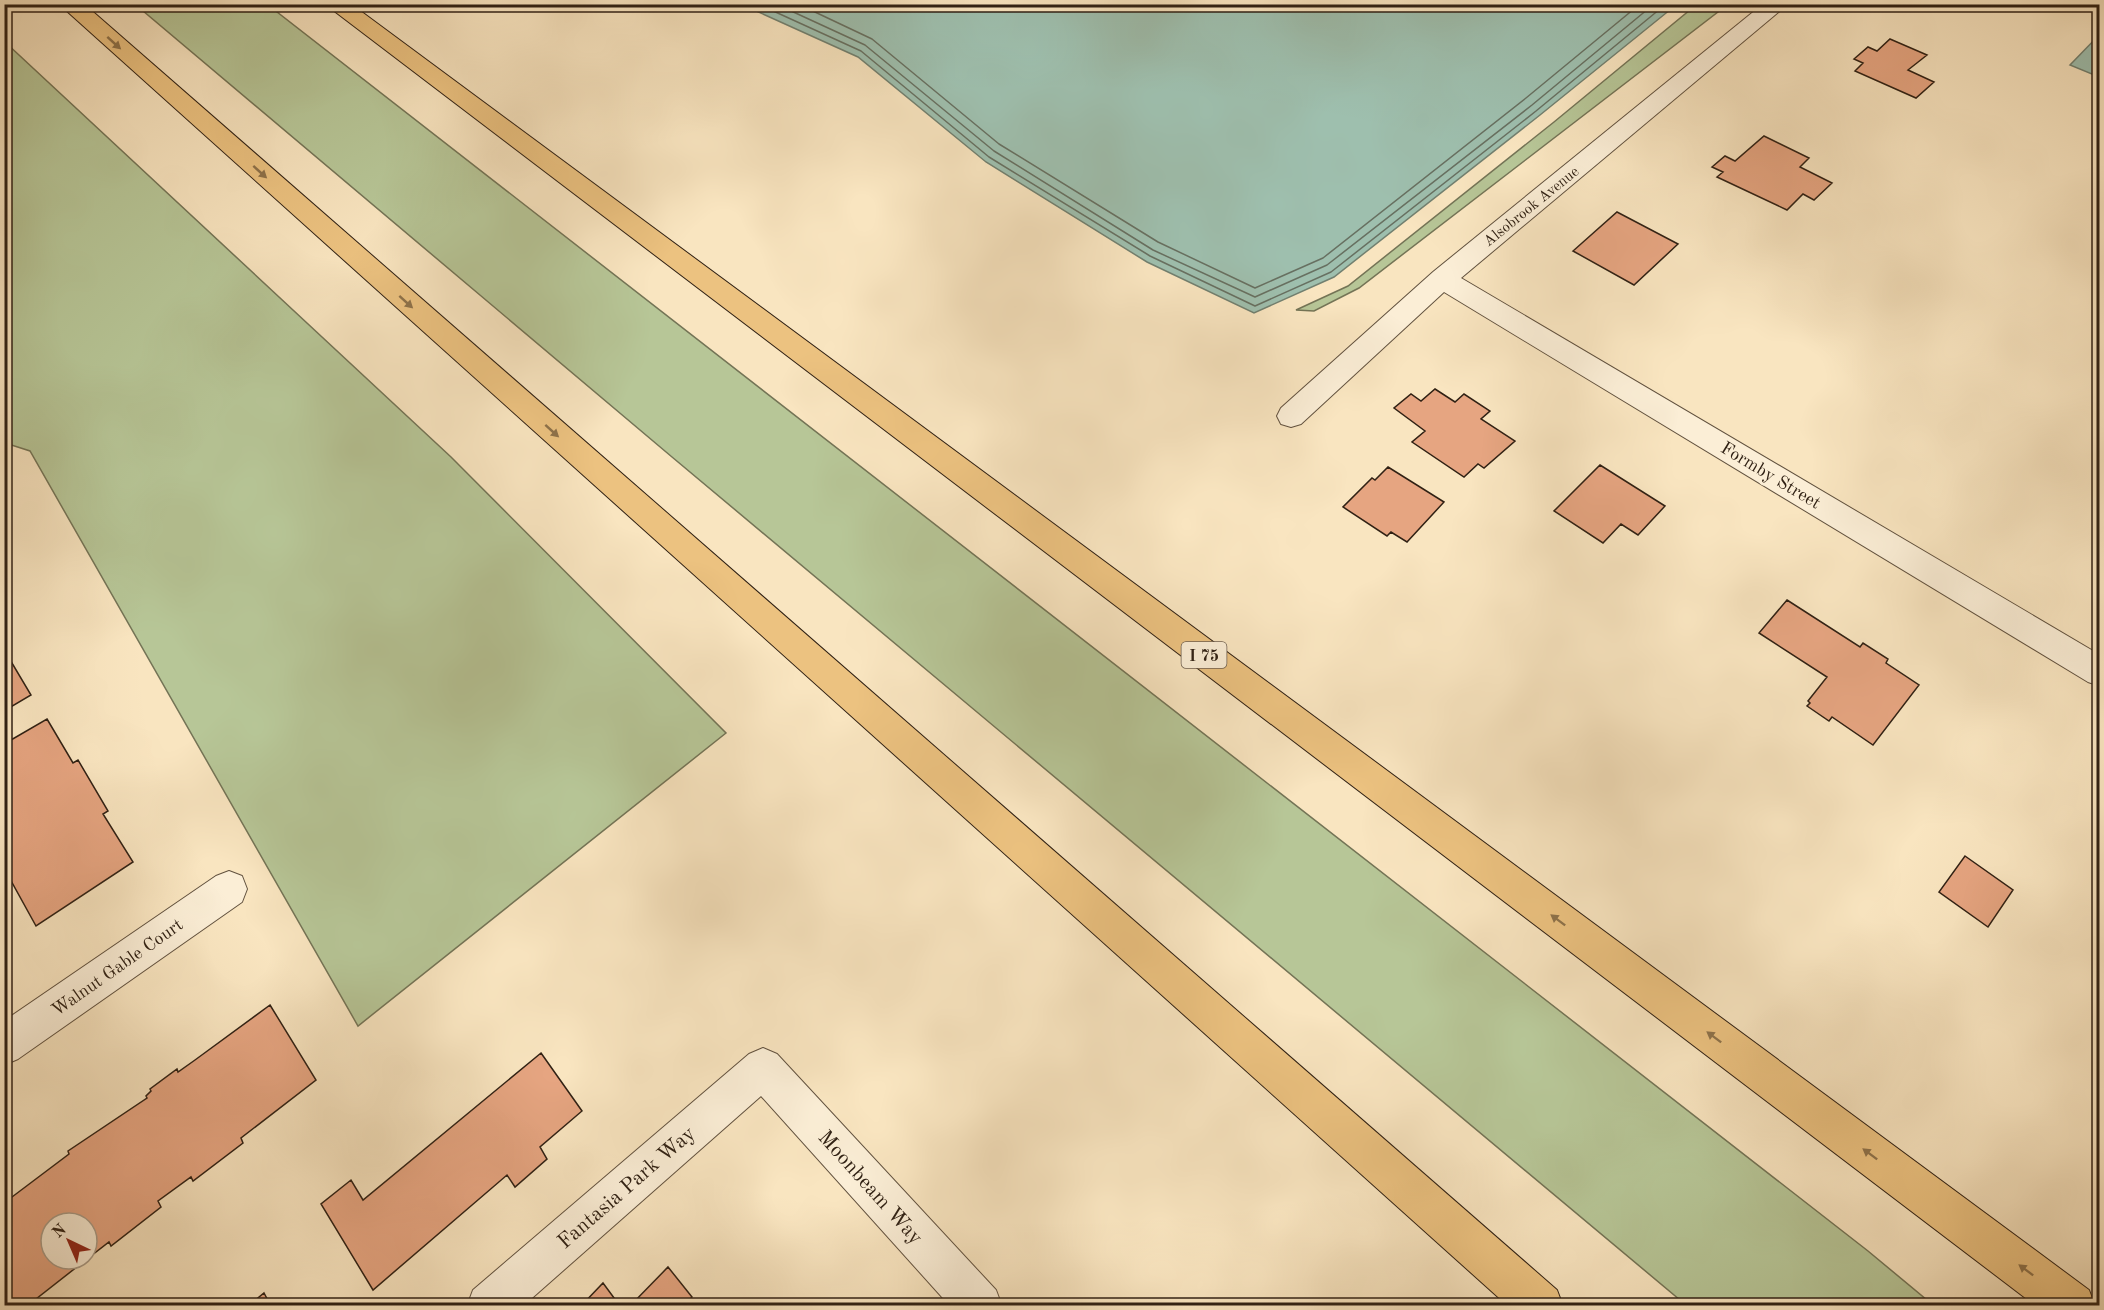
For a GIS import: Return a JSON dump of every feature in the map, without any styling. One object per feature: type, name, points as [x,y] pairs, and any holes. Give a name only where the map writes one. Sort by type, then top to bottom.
[{"type":"highway","points":[[70,4],[1540,1305]]},
{"type":"highway","name":"I 75","points":[[336,4],[2073,1305]]},
{"type":"street","name":"Alsobrook Avenue","points":[[1291,416],[1442,279],[1777,4]]},
{"type":"street","name":"Formby Street","points":[[1442,279],[2100,672]]},
{"type":"street","name":"Walnut Gable Court","points":[[4,1045],[229,889]]},
{"type":"street","name":"Fantasia Park Way","points":[[489,1305],[763,1068]]},
{"type":"street","name":"Moonbeam Way","points":[[763,1068],[980,1305]]},
{"type":"green space","points":[[136,5],[268,5],[1868,1251],[1933,1305],[1686,1305],[672,457]]},
{"type":"green space","points":[[1696,5],[1727,5],[1359,288],[1314,311],[1296,310],[1348,286],[1554,122]]},
{"type":"green space","points":[[5,42],[451,457],[726,733],[358,1026],[30,451],[5,443]]},
{"type":"water","points":[[1676,4],[1540,115],[1334,277],[1254,313],[1147,262],[986,162],[858,57],[743,5]]},
{"type":"water","points":[[2099,35],[2099,77],[2070,65]]},
{"type":"building","points":[[1890,39],[1927,55],[1908,70],[1934,82],[1916,98],[1855,71],[1863,63],[1854,59],[1868,47],[1877,51]]},
{"type":"building","points":[[1764,136],[1809,158],[1800,167],[1832,183],[1814,200],[1803,194],[1787,210],[1717,177],[1723,172],[1712,167],[1725,156],[1735,161]]},
{"type":"building","points":[[1617,212],[1678,244],[1634,285],[1573,251]]},
{"type":"building","points":[[1435,389],[1455,402],[1464,394],[1490,411],[1481,419],[1515,441],[1484,468],[1478,464],[1464,477],[1412,442],[1425,431],[1394,408],[1411,394],[1421,401]]},
{"type":"building","points":[[1600,465],[1665,506],[1638,535],[1621,524],[1603,543],[1554,511]]},
{"type":"building","points":[[1388,467],[1444,502],[1407,542],[1391,532],[1387,536],[1343,507],[1372,478],[1375,480]]},
{"type":"building","points":[[1787,600],[1860,647],[1863,643],[1888,659],[1886,663],[1919,685],[1873,745],[1832,717],[1829,721],[1807,706],[1810,703],[1808,701],[1827,677],[1759,633]]},
{"type":"building","points":[[4,642],[10,651],[6,653],[31,695],[4,711]]},
{"type":"building","points":[[47,719],[73,763],[78,760],[108,811],[103,814],[133,862],[36,926],[4,868],[4,744]]},
{"type":"building","points":[[1965,856],[2013,890],[1988,927],[1939,892]]},
{"type":"building","points":[[270,1005],[316,1080],[241,1138],[243,1143],[193,1181],[191,1177],[158,1201],[161,1207],[111,1246],[109,1242],[99,1250],[99,1211],[39,1211],[39,1271],[72,1271],[27,1306],[4,1306],[4,1203],[69,1154],[68,1151],[147,1098],[150,1089],[177,1069],[178,1072]]},
{"type":"building","points":[[541,1053],[582,1111],[540,1147],[547,1159],[515,1187],[507,1175],[373,1290],[321,1204],[351,1180],[363,1200]]},
{"type":"building","points":[[668,1267],[692,1297],[684,1306],[630,1306]]},
{"type":"building","points":[[603,1283],[620,1306],[581,1306]]},
{"type":"building","points":[[264,1293],[271,1306],[248,1306]]}]
